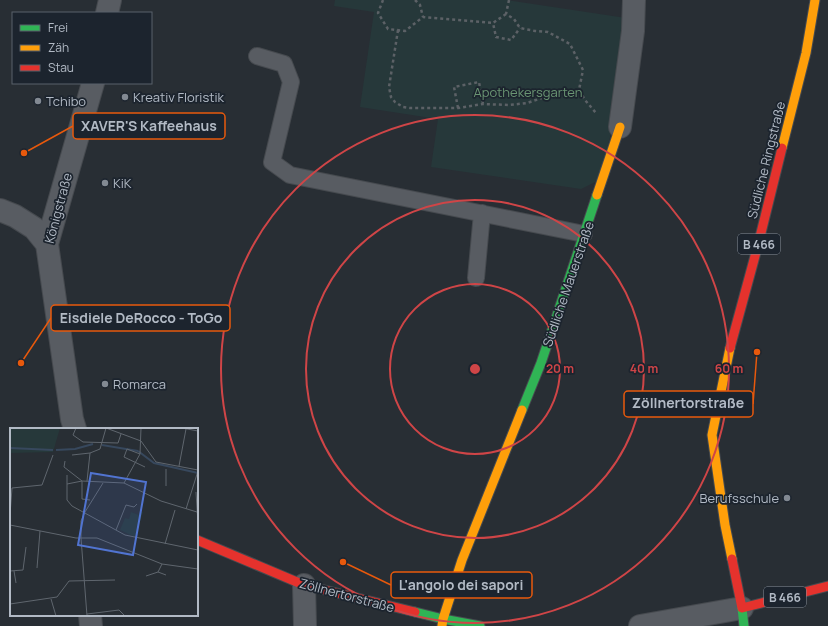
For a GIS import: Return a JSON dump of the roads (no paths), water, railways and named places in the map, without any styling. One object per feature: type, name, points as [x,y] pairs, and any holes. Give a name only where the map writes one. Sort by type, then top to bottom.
[{"type":"street","points":[[107,12],[110,0]]},
{"type":"street","name":"Südliche Mauerstraße","points":[[442,623],[462,560],[541,363],[620,127],[633,31],[634,0]]},
{"type":"street","name":"Südliche Ringstraße","points":[[743,617],[725,525],[712,435],[731,345],[758,245],[806,53],[816,0]]},
{"type":"street","name":"Königstraße","points":[[75,428],[72,419],[47,244],[93,84]]},
{"type":"street","points":[[0,210],[15,216],[34,228],[47,244]]},
{"type":"street","name":"Zöllnertorstraße","points":[[198,540],[304,585],[442,623],[480,626]]},
{"type":"street","points":[[304,585],[305,626]]},
{"type":"street","name":"B 466","points":[[743,617],[828,586]]},
{"type":"street","points":[[90,616],[91,626]]},
{"type":"street","points":[[640,626],[743,617]]},
{"type":"lane","points":[[257,56],[284,64],[291,82],[272,162],[290,175],[584,234]]},
{"type":"lane","points":[[476,278],[482,214]]},
{"type":"place","name":"Kreativ Floristik","points":[[125,97]]},
{"type":"place","name":"Tchibo","points":[[38,101]]},
{"type":"place","name":"XAVER'S Kaffeehaus","points":[[24,153]]},
{"type":"place","name":"KiK","points":[[105,183]]},
{"type":"place","name":"Zöllnertorstraße","points":[[757,352]]},
{"type":"place","name":"Eisdiele DeRocco - ToGo","points":[[21,363]]},
{"type":"place","name":"Romarca","points":[[105,384]]},
{"type":"place","name":"Berufsschule","points":[[787,498]]},
{"type":"place","name":"L'angolo dei sapori","points":[[343,562]]},
{"type":"park label","name":"Apothekersgarten","points":[[528,92]]}]
